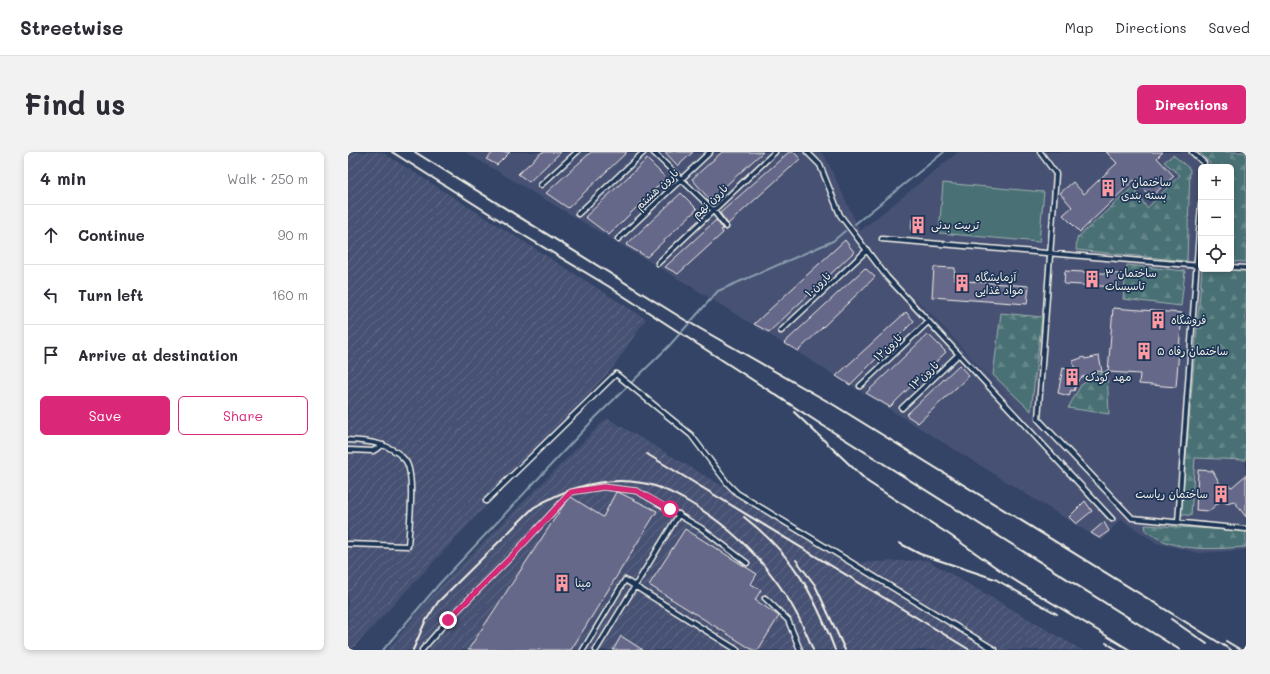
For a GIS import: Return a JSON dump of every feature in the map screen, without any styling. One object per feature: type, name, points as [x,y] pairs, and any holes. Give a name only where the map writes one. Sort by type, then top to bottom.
[{"type":"lane","points":[[541,185],[577,152]]},
{"type":"lane","points":[[578,214],[644,152]]},
{"type":"lane","points":[[654,152],[713,210],[726,227]]},
{"type":"lane","name":"نارون هشتم","points":[[618,239],[710,152]]},
{"type":"lane","name":"نارون نهم","points":[[658,263],[775,152]]},
{"type":"lane","points":[[807,152],[820,165],[840,215],[887,277],[1112,519]]},
{"type":"lane","points":[[1040,152],[1056,174],[1038,419],[1132,518],[1246,529]]},
{"type":"lane","points":[[1192,152],[1204,162],[1204,164]]},
{"type":"lane","points":[[882,239],[1198,266]]},
{"type":"lane","name":"نارون۱۰","points":[[781,331],[867,250]]},
{"type":"lane","points":[[1234,267],[1246,268]]},
{"type":"lane","points":[[1178,522],[1199,272]]},
{"type":"lane","name":"نارون۱۲","points":[[860,386],[928,322]]},
{"type":"lane","name":"نارون۱۳","points":[[902,408],[958,355]]},
{"type":"lane","points":[[486,501],[616,374],[691,435],[728,484],[737,493],[996,650]]},
{"type":"lane","points":[[348,440],[371,441],[383,445],[406,460],[409,471],[411,498],[408,546],[348,544]]},
{"type":"lane","points":[[348,450],[373,451],[383,445]]},
{"type":"lane","points":[[422,650],[448,620],[513,555],[571,492],[603,487],[637,491],[701,528],[747,563]]},
{"type":"lane","points":[[596,650],[679,514]]},
{"type":"lane","points":[[583,650],[625,580],[737,650]]},
{"type":"lane","points":[[765,598],[788,620],[800,650]]},
{"type":"shaded area","points":[[348,152],[382,152],[646,319],[614,366],[547,441],[351,650],[348,650]]},
{"type":"shaded area","points":[[465,152],[820,152],[825,156],[860,231],[958,152],[1246,152],[1246,550],[1199,553],[1157,543],[1120,519],[1102,541],[687,284]],"holes":[[[908,292],[931,314],[1038,431]]]},
{"type":"shaded area","points":[[607,418],[848,563],[927,560],[1082,650],[387,650],[439,587]]},
{"type":"green space","points":[[1199,152],[1246,152],[1246,262],[1234,261],[1234,164],[1210,163]]},
{"type":"green space","points":[[1173,155],[1190,169],[1187,261],[1076,250],[1077,238],[1133,187],[1147,208],[1180,175],[1164,162]]},
{"type":"green space","points":[[943,183],[1044,192],[1039,242],[939,233]]},
{"type":"green space","points":[[1127,265],[1185,271],[1181,306],[1123,299]]},
{"type":"green space","points":[[1234,268],[1246,268],[1246,460],[1195,458],[1191,516],[1181,514],[1202,272],[1234,272]]},
{"type":"green space","points":[[1001,313],[1042,317],[1031,411],[993,375]]},
{"type":"green space","points":[[1107,370],[1109,414],[1068,408],[1081,385]]},
{"type":"green space","points":[[1145,525],[1246,531],[1246,547],[1207,549],[1182,546],[1157,538],[1146,531]]},
{"type":"building","points":[[494,152],[510,152],[497,165],[486,159]]},
{"type":"building","points":[[542,152],[561,152],[529,182],[518,174]]},
{"type":"building","points":[[591,152],[627,152],[568,208],[546,193]]},
{"type":"building","points":[[665,152],[693,152],[678,166]]},
{"type":"building","points":[[722,152],[763,152],[710,200],[692,179]]},
{"type":"building","points":[[789,152],[794,152],[800,159],[728,224],[720,213]]},
{"type":"building","name":"۲ ساختمان بسته بندی","points":[[1106,152],[1163,152],[1157,158],[1174,176],[1151,197],[1134,180],[1080,232],[1063,215],[1072,207],[1060,193],[1073,182],[1084,194],[1117,163]]},
{"type":"building","points":[[647,159],[666,178],[609,235],[585,217]]},
{"type":"building","points":[[681,193],[697,209],[647,257],[626,245]]},
{"type":"building","name":"تربیت بدنی","points":[[912,219],[925,219],[924,231],[911,231]]},
{"type":"building","points":[[716,220],[723,229],[721,230],[723,233],[678,274],[665,267]]},
{"type":"building","points":[[845,240],[854,252],[769,332],[754,324]]},
{"type":"building","name":"آزمایشگاه مواد غذایی","points":[[934,267],[955,268],[954,280],[1029,286],[1027,304],[932,297]]},
{"type":"building","points":[[865,268],[875,277],[798,351],[784,343]]},
{"type":"building","name":"۳ ساختمان تاسیسات","points":[[1065,271],[1119,274],[1118,287],[1064,284]]},
{"type":"building","name":"۵ ساختمان رفاه","points":[[1113,308],[1182,313],[1176,387],[1139,384],[1140,374],[1108,372]]},
{"type":"building","points":[[906,312],[914,321],[850,385],[836,376]]},
{"type":"building","points":[[928,334],[946,352],[890,407],[866,393]]},
{"type":"building","name":"مهد کودک","points":[[1099,356],[1102,372],[1097,371],[1097,373],[1082,377],[1077,382],[1074,391],[1071,390],[1069,396],[1058,393],[1063,368],[1075,372],[1073,361],[1084,357],[1085,359]]},
{"type":"building","points":[[959,365],[969,376],[918,423],[906,415]]},
{"type":"building","name":"ساختمان ریاست","points":[[1198,470],[1213,471],[1221,486],[1227,485],[1232,487],[1246,475],[1246,517],[1234,501],[1227,503],[1222,500],[1209,511],[1196,510]]},
{"type":"building","name":"مپنا","points":[[616,492],[657,511],[571,650],[468,650],[563,506],[571,497],[603,517]]},
{"type":"building","points":[[1085,501],[1092,511],[1076,524],[1069,517]]},
{"type":"building","points":[[1104,522],[1109,531],[1099,538],[1091,533]]},
{"type":"building","points":[[685,529],[757,574],[751,584],[761,590],[755,600],[779,616],[758,650],[753,650],[649,585]]},
{"type":"building","points":[[621,636],[643,650],[613,650]]},
{"type":"waterway","points":[[855,224],[944,152]]},
{"type":"waterway","points":[[383,650],[440,583],[596,417],[668,347],[718,291],[833,241],[845,231]]},
{"type":"railway","points":[[392,152],[523,235],[608,286],[822,425],[1180,650]]},
{"type":"railway","points":[[415,152],[685,320],[834,405],[1231,650]]},
{"type":"railway","points":[[794,412],[868,482],[950,535],[1011,578],[1130,650]]},
{"type":"railway","points":[[647,454],[970,650]]},
{"type":"railway","points":[[413,650],[425,622],[438,602],[533,508],[572,489],[585,485],[613,481],[642,483],[665,490],[687,501],[728,529],[746,546],[778,584],[792,605],[813,650]]},
{"type":"railway","points":[[744,517],[776,546],[800,576],[819,610],[835,650]]},
{"type":"railway","points":[[899,543],[920,554],[995,579],[1057,614]]},
{"type":"railway","points":[[796,560],[815,585],[845,650]]},
{"type":"railway","points":[[1171,619],[1207,644]]},
{"type":"railway","points":[[1226,641],[1241,650]]},
{"type":"railway","points":[[1106,643],[1118,650]]},
{"type":"place","name":"۲ ساختمان بسته بندی","points":[[1108,188]]},
{"type":"place","name":"تربیت بدنی","points":[[918,225]]},
{"type":"place","name":"۳ ساختمان تاسیسات","points":[[1092,279]]},
{"type":"place","name":"آزمایشگاه مواد غذایی","points":[[962,283]]},
{"type":"place","name":"فروشگاه","points":[[1158,320]]},
{"type":"place","name":"۵ ساختمان رفاه","points":[[1144,351]]},
{"type":"place","name":"مهد کودک","points":[[1072,377]]},
{"type":"place","name":"ساختمان ریاست","points":[[1221,494]]},
{"type":"place","name":"مپنا","points":[[562,583]]},
{"type":"route","points":[[448,620],[513,555],[571,492],[603,487],[637,491],[670,509]]}]
